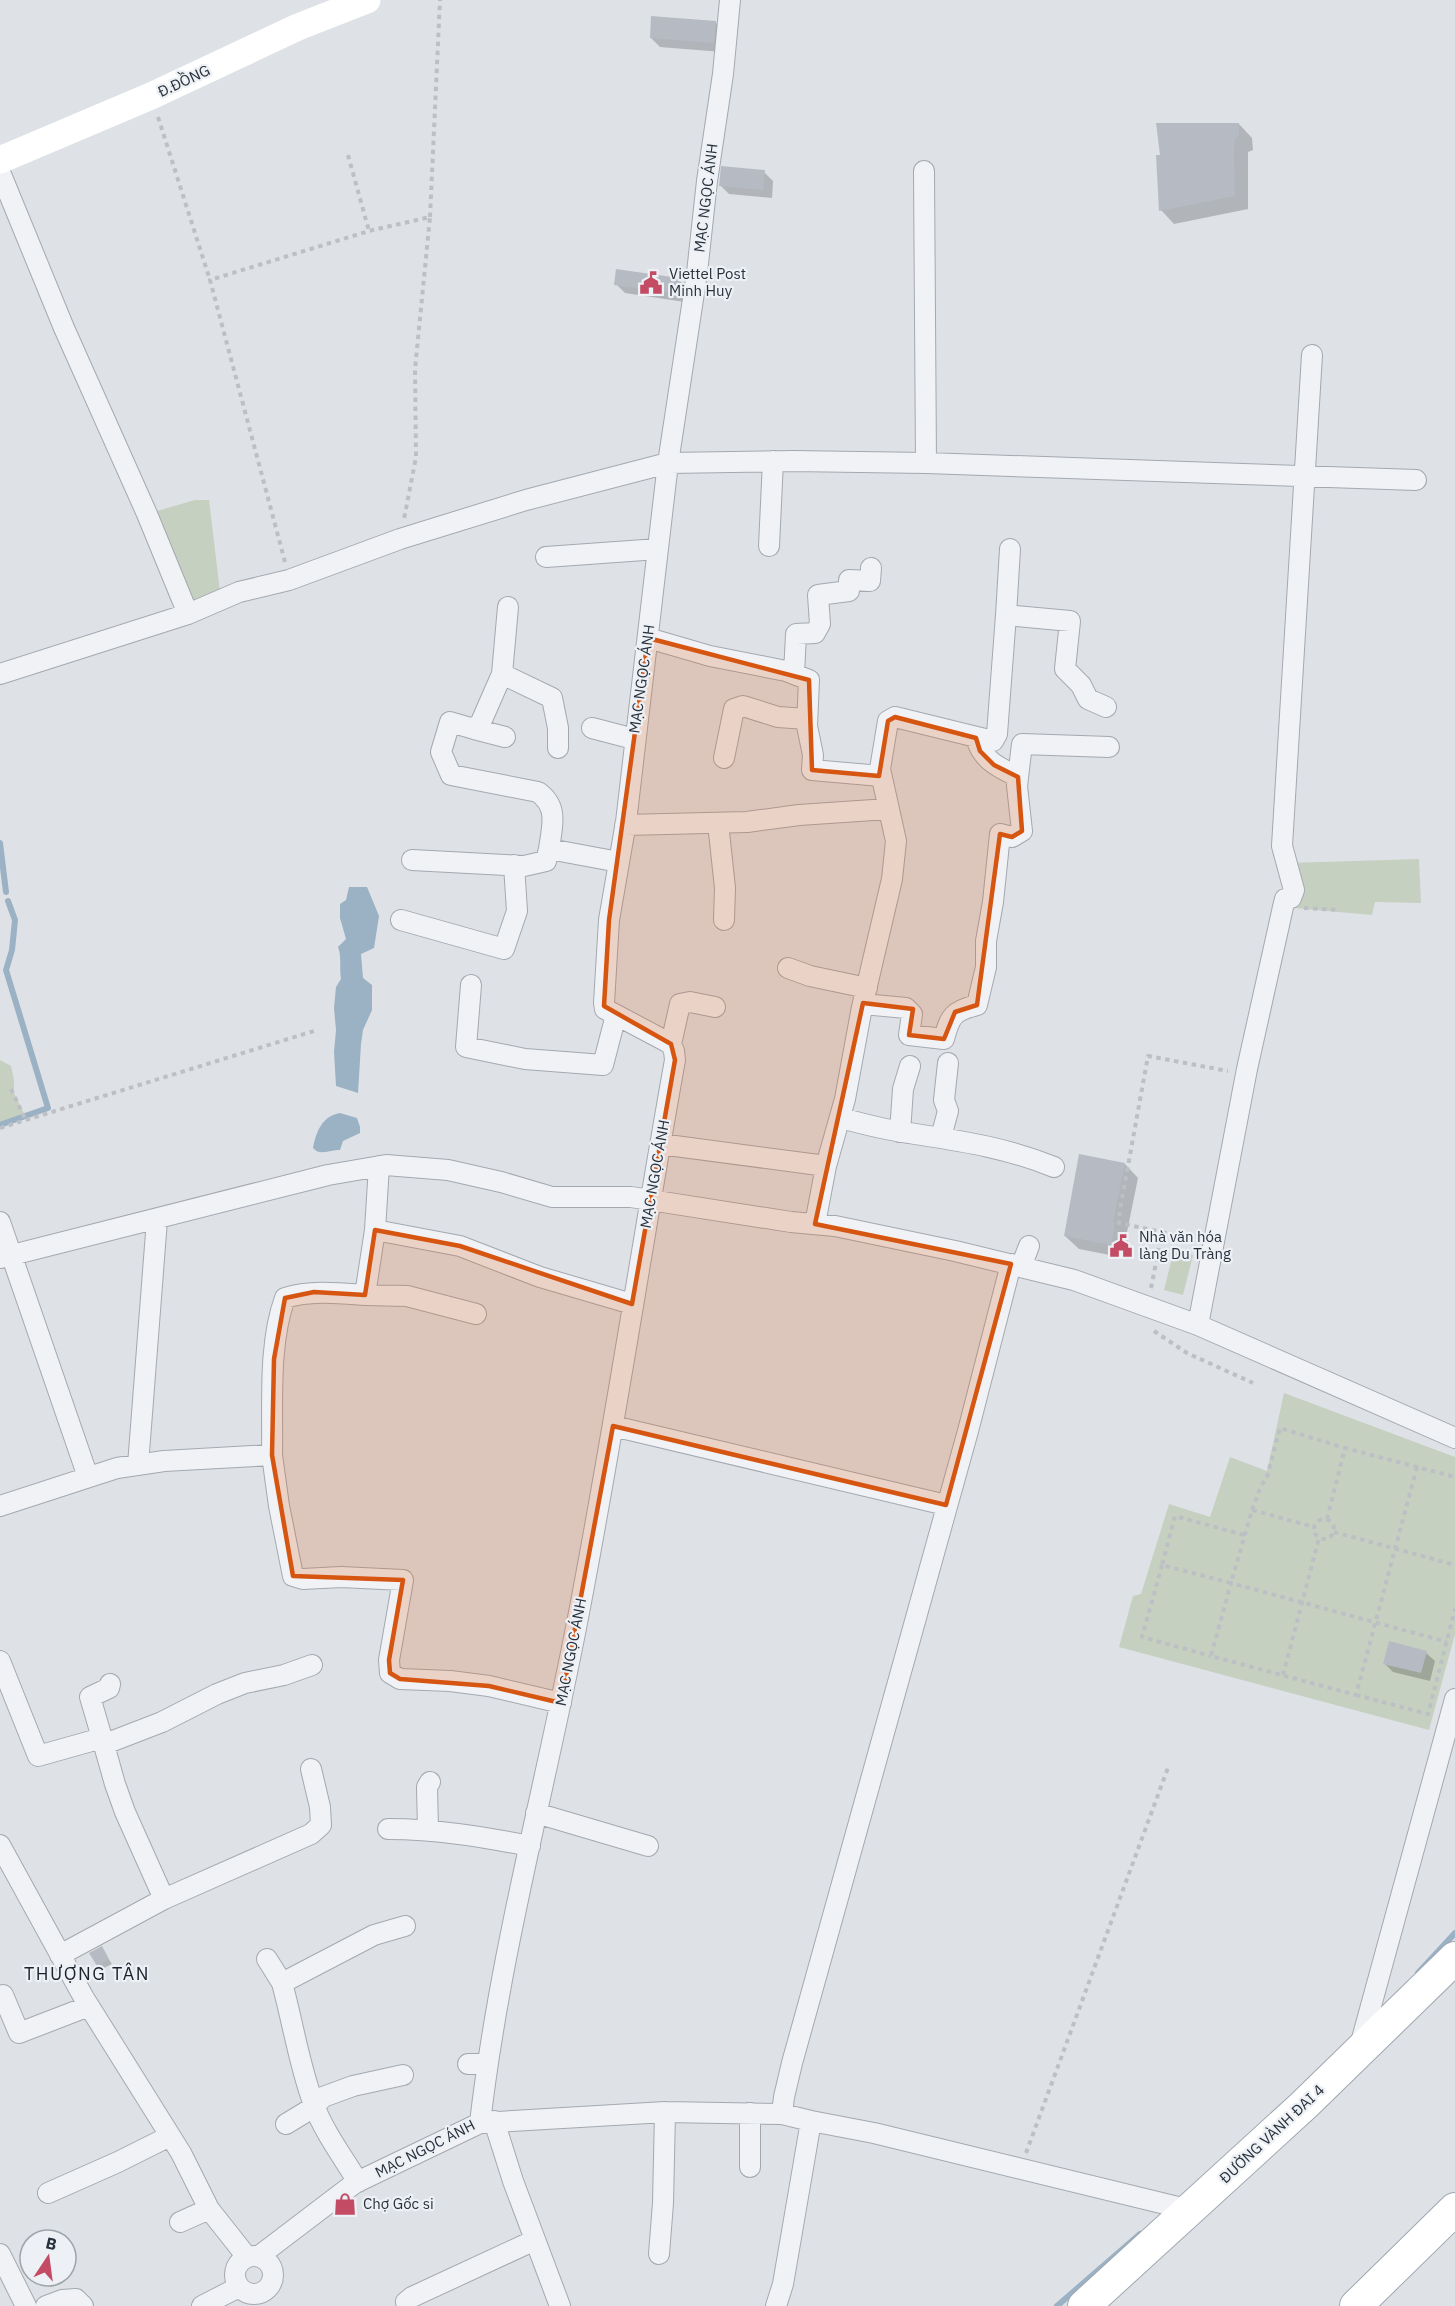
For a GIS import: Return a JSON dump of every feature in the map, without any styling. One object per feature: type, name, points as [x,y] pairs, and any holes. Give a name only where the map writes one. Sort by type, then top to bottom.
[{"type":"main road","name":"ĐƯỜNG VÀNH ĐAI 4","points":[[1084,2306],[1358,2053],[1455,1958]]},
{"type":"main road","points":[[1356,2306],[1455,2209]]},
{"type":"street","name":"Đ.ĐỒNG","points":[[0,160],[151,96],[298,27],[367,0]]},
{"type":"street","name":"MẠC NGỌC ÁNH","points":[[616,1015],[604,1006],[609,920],[625,825],[668,463],[697,273],[707,181],[723,74],[730,0]]},
{"type":"street","points":[[924,171],[926,463]]},
{"type":"street","points":[[0,172],[64,328],[147,514],[188,614]]},
{"type":"street","points":[[1198,1325],[1246,1069],[1282,907],[1285,899],[1291,898],[1294,890],[1282,846],[1312,355]]},
{"type":"street","points":[[769,546],[773,461]]},
{"type":"street","points":[[0,674],[188,614],[239,592],[289,580],[400,539],[526,500],[668,463],[773,461],[926,463],[1416,480]]},
{"type":"street","points":[[546,557],[658,549]]},
{"type":"street","points":[[815,1224],[826,1166],[841,1118],[865,996],[892,879],[896,841],[880,769],[888,721],[895,717],[993,741],[997,734],[1010,549]]},
{"type":"street","points":[[794,674],[796,634],[815,633],[820,624],[818,595],[849,591],[849,580],[870,581],[871,568]]},
{"type":"street","points":[[474,729],[481,722],[502,674],[508,607]]},
{"type":"street","points":[[1006,615],[1070,621],[1065,669],[1081,685],[1088,699],[1106,707]]},
{"type":"street","points":[[648,638],[710,656],[794,674],[809,680],[807,719],[813,755],[812,770],[881,776]]},
{"type":"street","points":[[502,674],[552,698],[558,728],[558,748]]},
{"type":"street","points":[[724,758],[735,709],[743,706],[778,717],[807,719]]},
{"type":"street","points":[[412,860],[524,866],[546,861],[553,808],[547,798],[538,792],[451,775],[441,752],[450,723],[505,737]]},
{"type":"street","points":[[592,728],[634,739]]},
{"type":"street","points":[[976,738],[980,751],[994,765],[1018,777]]},
{"type":"street","points":[[788,968],[906,1008],[912,1014],[909,1035],[944,1039],[955,1012],[977,1005],[976,986],[986,967],[986,941],[993,902],[1000,834],[1012,837],[1022,831],[1017,786],[1022,744],[1109,747]]},
{"type":"street","points":[[625,825],[718,823],[888,809]]},
{"type":"street","points":[[718,823],[725,888],[724,920]]},
{"type":"street","points":[[549,849],[619,862]]},
{"type":"street","points":[[401,920],[504,949],[517,911],[514,865]]},
{"type":"street","points":[[471,986],[466,1047],[525,1059],[603,1065],[616,1015],[671,1044]]},
{"type":"street","name":"MẠC NGỌC ÁNH","points":[[253,2256],[358,2182],[487,2122],[477,2064],[530,1846],[561,1703],[613,1426],[675,1060],[671,1044],[680,1004],[690,1002],[715,1007]]},
{"type":"street","points":[[941,1137],[948,1111],[944,1100],[948,1063]]},
{"type":"street","points":[[900,1132],[903,1089],[910,1066]]},
{"type":"street","points":[[841,1118],[900,1132],[981,1144],[1054,1167]]},
{"type":"street","points":[[660,1144],[826,1166]]},
{"type":"street","points":[[6,1256],[157,1220],[328,1175],[379,1166],[447,1170],[501,1182],[552,1197],[631,1197],[867,1233],[1149,1297],[1198,1325],[1455,1438]]},
{"type":"street","points":[[365,1295],[375,1230],[379,1166]]},
{"type":"street","points":[[138,1465],[157,1220]]},
{"type":"street","points":[[0,1222],[6,1256],[88,1476]]},
{"type":"street","points":[[375,1230],[460,1246],[540,1277],[632,1304]]},
{"type":"street","points":[[782,2114],[792,2063],[946,1505],[1016,1265],[1029,1246]]},
{"type":"street","points":[[476,1314],[407,1296],[314,1292],[285,1298],[279,1313],[274,1359],[272,1455],[279,1506],[293,1576],[303,1579],[341,1577],[403,1580],[388,1660],[390,1673],[400,1679],[450,1681],[489,1686],[561,1703]]},
{"type":"street","points":[[613,1426],[946,1505]]},
{"type":"street","points":[[0,1506],[117,1468],[164,1461],[272,1455]]},
{"type":"street","points":[[0,1661],[38,1756],[104,1741],[162,1722],[245,1683],[284,1675],[312,1665]]},
{"type":"street","points":[[110,1684],[108,1688],[90,1697],[125,1812],[164,1899]]},
{"type":"street","points":[[1358,2053],[1455,1699]]},
{"type":"street","points":[[60,1955],[164,1899],[311,1834],[321,1825],[320,1807],[311,1769]]},
{"type":"street","points":[[428,1830],[427,1787],[430,1782]]},
{"type":"street","points":[[536,1813],[648,1846]]},
{"type":"street","points":[[388,1829],[428,1830],[530,1846]]},
{"type":"street","points":[[0,1845],[46,1912],[60,1955],[170,2136],[209,2209],[253,2256],[269,2262],[274,2273],[265,2299],[239,2287],[235,2276],[238,2264],[253,2256]]},
{"type":"street","points":[[282,1983],[374,1935],[405,1926]]},
{"type":"street","points":[[267,1959],[282,1983],[314,2107],[358,2182]]},
{"type":"street","points":[[3,1995],[19,2033],[89,2006]]},
{"type":"street","points":[[286,2124],[314,2107],[323,2097],[386,2077],[404,2075]]},
{"type":"street","points":[[560,2306],[487,2122],[665,2112],[782,2114],[1020,2168],[1190,2210]]},
{"type":"street","points":[[659,2254],[663,2204],[665,2112]]},
{"type":"street","points":[[750,2113],[750,2167]]},
{"type":"street","points":[[776,2306],[783,2284],[811,2121]]},
{"type":"street","points":[[48,2193],[170,2136]]},
{"type":"street","points":[[180,2222],[209,2209]]},
{"type":"street","points":[[407,2306],[406,2302],[412,2297],[535,2240]]},
{"type":"street","points":[[0,2254],[26,2306]]},
{"type":"street","points":[[202,2306],[239,2287]]},
{"type":"street","points":[[46,2306],[62,2300],[76,2299],[82,2306]]},
{"type":"path","points":[[400,539],[416,457],[415,369],[430,217],[440,0]]},
{"type":"path","points":[[151,96],[210,280],[289,580]]},
{"type":"path","points":[[348,155],[369,231]]},
{"type":"path","points":[[210,280],[369,231],[430,217]]},
{"type":"path","points":[[1282,907],[1340,910]]},
{"type":"path","points":[[0,1128],[24,1118],[314,1031]]},
{"type":"path","points":[[1202,1242],[1119,1223],[1119,1210],[1148,1056],[1237,1072]]},
{"type":"path","points":[[11,1089],[24,1118]]},
{"type":"path","points":[[1149,1297],[1162,1232]]},
{"type":"path","points":[[1149,1297],[1160,1291]]},
{"type":"path","points":[[1150,1329],[1187,1353],[1253,1383]]},
{"type":"path","points":[[1211,1656],[1244,1535],[1261,1486],[1267,1478],[1280,1428],[1455,1477]]},
{"type":"path","points":[[1327,1519],[1345,1448]]},
{"type":"path","points":[[1356,1695],[1417,1467]]},
{"type":"path","points":[[1252,1510],[1314,1527]]},
{"type":"path","points":[[1244,1535],[1175,1516],[1142,1637],[1428,1714],[1455,1609]]},
{"type":"path","points":[[1319,1538],[1314,1527],[1317,1521],[1327,1519],[1332,1522],[1334,1532]]},
{"type":"path","points":[[1334,1532],[1455,1565]]},
{"type":"path","points":[[1319,1538],[1329,1538],[1334,1532]]},
{"type":"path","points":[[1283,1675],[1319,1538]]},
{"type":"path","points":[[1162,1565],[1447,1642]]},
{"type":"path","points":[[1020,2168],[1169,1766]]},
{"type":"highlighted area","points":[[648,638],[809,680],[812,770],[879,776],[888,721],[895,717],[976,738],[980,751],[994,765],[1018,777],[1022,831],[1012,837],[1000,834],[977,1005],[955,1012],[944,1039],[909,1035],[913,1009],[863,1003],[815,1224],[1011,1264],[946,1505],[613,1426],[561,1703],[489,1686],[400,1679],[390,1673],[389,1660],[403,1580],[293,1576],[272,1455],[274,1359],[285,1298],[314,1292],[365,1295],[375,1230],[460,1246],[632,1304],[675,1060],[671,1044],[604,1006],[609,920]]},
{"type":"green space","points":[[195,500],[209,500],[221,600],[188,614],[147,514]]},
{"type":"green space","points":[[1419,859],[1421,903],[1375,902],[1372,915],[1283,907],[1288,863]]},
{"type":"green space","points":[[0,1060],[11,1066],[14,1093],[26,1118],[0,1128]]},
{"type":"green space","points":[[1174,1250],[1193,1255],[1183,1295],[1164,1290]]},
{"type":"green space","points":[[1284,1393],[1455,1457],[1455,1634],[1429,1730],[1119,1647],[1133,1596],[1141,1594],[1169,1504],[1210,1517],[1230,1457],[1267,1471]]},
{"type":"water","points":[[349,887],[367,887],[379,916],[374,948],[361,954],[363,978],[372,985],[372,1010],[363,1030],[358,1093],[336,1086],[334,1052],[336,987],[341,979],[338,947],[346,939],[340,918],[340,904],[346,900]]},
{"type":"water","points":[[340,1113],[357,1118],[360,1133],[343,1141],[340,1150],[316,1151],[313,1148],[316,1136],[324,1121]]},
{"type":"building","points":[[651,16],[716,21],[714,43],[650,38]]},
{"type":"building","points":[[1156,123],[1239,123],[1239,136],[1235,138],[1234,152],[1235,196],[1159,211],[1156,155],[1160,155]]},
{"type":"building","points":[[721,166],[765,170],[763,190],[719,186]]},
{"type":"building","points":[[616,269],[679,278],[677,294],[614,285]]},
{"type":"building","points":[[1079,1154],[1125,1163],[1111,1245],[1064,1236]]},
{"type":"building","points":[[1389,1641],[1427,1651],[1421,1673],[1383,1664]]},
{"type":"building","points":[[102,1946],[109,1959],[97,1966],[89,1953]]},
{"type":"waterway","points":[[0,843],[6,892]]},
{"type":"waterway","points":[[0,1125],[48,1108],[6,970],[12,950],[15,920],[8,901]]},
{"type":"waterway","points":[[1418,1973],[1455,1933]]},
{"type":"waterway","points":[[1057,2306],[1140,2234]]},
{"type":"place","name":"Viettel Post Minh Huy","points":[[651,283]]},
{"type":"place","name":"Nhà văn hóa làng Du Tràng","points":[[1121,1246]]},
{"type":"place","name":"Chợ Gốc si","points":[[345,2204]]},
{"type":"district","name":"THƯỢNG TÂN","points":[[87,1974]]}]
